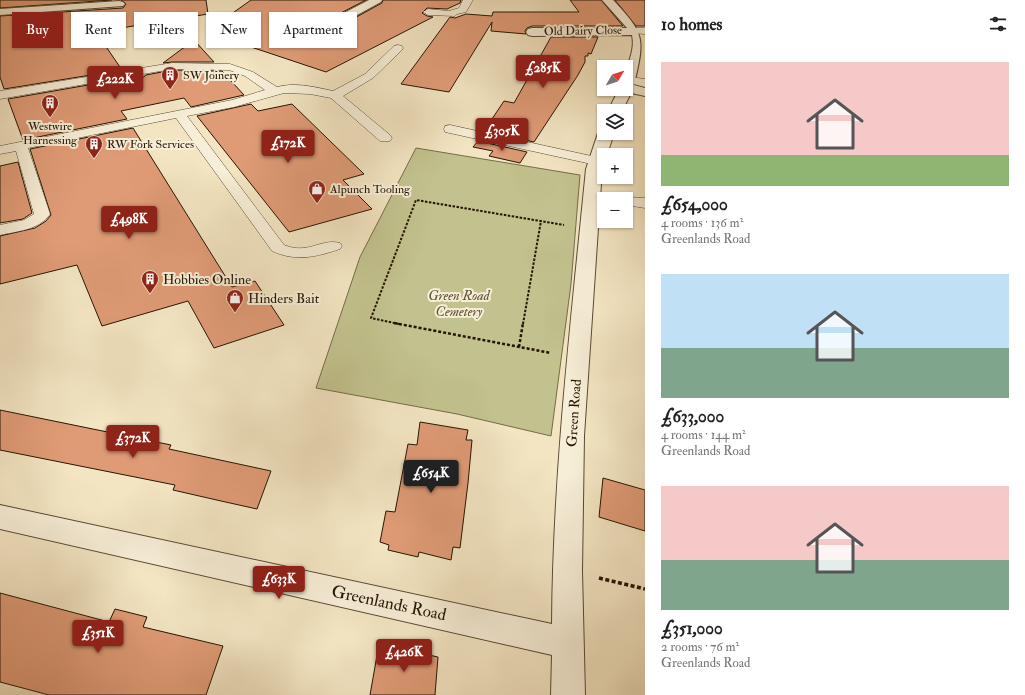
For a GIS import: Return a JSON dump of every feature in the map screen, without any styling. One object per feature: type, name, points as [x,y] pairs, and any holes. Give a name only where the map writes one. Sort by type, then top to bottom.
[{"type":"street","points":[[354,12],[377,0]]},
{"type":"street","points":[[607,0],[640,31],[638,35],[640,50],[633,72]]},
{"type":"street","points":[[0,12],[119,2]]},
{"type":"street","name":"Old Dairy Close","points":[[532,32],[640,31]]},
{"type":"street","points":[[633,86],[645,92]]},
{"type":"street","name":"Green Road","points":[[600,192],[596,161],[604,140]]},
{"type":"street","name":"Green Road","points":[[568,695],[567,571],[572,436],[588,229],[597,208]]},
{"type":"street","name":"Greenlands Road","points":[[0,517],[567,643]]},
{"type":"lane","points":[[428,12],[452,14],[453,12],[463,10],[468,0]]},
{"type":"lane","points":[[335,95],[369,76],[398,48]]},
{"type":"lane","points":[[0,94],[172,66],[230,67],[249,74],[274,91]]},
{"type":"lane","points":[[633,84],[645,83]]},
{"type":"lane","points":[[0,150],[234,103],[274,91],[295,89],[335,95],[385,138]]},
{"type":"lane","points":[[179,114],[278,248],[285,252],[301,254],[334,246]]},
{"type":"lane","points":[[450,129],[596,161]]},
{"type":"lane","points":[[0,230],[33,222],[40,218],[42,214],[21,146]]},
{"type":"lane","points":[[633,202],[645,203]]},
{"type":"path","points":[[578,359],[371,318],[416,200],[588,229]]},
{"type":"path","points":[[519,347],[541,221]]},
{"type":"path","points":[[567,571],[645,589]]},
{"type":"green space","name":"Green Road Cemetery","points":[[416,148],[580,175],[571,284],[551,436],[457,414],[316,388],[360,257]]},
{"type":"building","points":[[0,0],[112,0],[0,8]]},
{"type":"building","points":[[121,0],[206,0],[208,12],[206,12],[206,14],[198,16],[198,12],[134,12],[134,26],[126,27],[126,12],[71,12],[71,48],[107,48],[122,70],[4,89],[0,77],[0,16],[12,15],[12,48],[63,48],[63,12],[62,12],[123,8],[126,4]]},
{"type":"building","points":[[251,0],[366,0],[343,12],[269,12],[269,48],[357,48],[357,17],[382,3],[383,0],[461,0],[460,3],[447,9],[427,8],[422,13],[433,17],[326,72],[254,48],[261,48],[261,12],[234,12]]},
{"type":"building","points":[[570,0],[601,0],[623,26],[532,26],[527,28],[525,31],[526,34],[491,31],[492,22],[449,92],[401,84],[450,17],[455,18],[466,14],[492,16],[493,12],[579,12]]},
{"type":"building","points":[[615,0],[645,0],[645,26],[636,26]]},
{"type":"building","points":[[551,37],[598,37],[591,54],[588,53],[588,56],[585,56],[585,62],[578,75],[534,142],[484,131],[504,101],[514,103]]},
{"type":"building","points":[[198,44],[214,62],[172,62],[163,63],[183,48],[198,48]]},
{"type":"building","points":[[172,70],[222,71],[244,95],[191,107],[184,98],[121,111],[127,119],[23,140],[8,99],[128,78],[133,85],[146,75]]},
{"type":"building","points":[[251,104],[258,111],[292,104],[364,174],[343,180],[372,209],[289,232],[197,116]]},
{"type":"building","points":[[133,128],[232,287],[255,281],[284,325],[214,348],[188,301],[102,326],[77,265],[0,284],[0,236],[35,228],[46,221],[51,215],[30,149]]},
{"type":"building","points":[[478,141],[527,152],[520,163],[489,156],[493,151],[473,147]]},
{"type":"building","points":[[18,162],[32,213],[23,219],[0,223],[0,166]]},
{"type":"building","points":[[0,410],[171,445],[169,449],[271,471],[257,509],[221,501],[173,490],[175,485],[0,450]]},
{"type":"building","points":[[420,422],[468,430],[466,440],[472,440],[460,548],[453,547],[451,560],[419,552],[418,557],[388,550],[389,545],[380,542],[386,511],[395,512],[408,444],[417,445]]},
{"type":"building","points":[[603,478],[645,490],[645,531],[599,517]]},
{"type":"building","points":[[0,593],[109,622],[115,609],[147,617],[143,627],[223,646],[206,695],[49,695],[0,682]]},
{"type":"building","points":[[379,644],[438,657],[435,695],[370,695]]},
{"type":"place","name":"SW Joinery","points":[[170,90]]},
{"type":"place","name":"Westwire Harnessing","points":[[50,118]]},
{"type":"place","name":"RW Fork Services","points":[[94,159]]},
{"type":"place","name":"Alpunch Tooling","points":[[317,204]]},
{"type":"place","name":"Hobbies Online","points":[[150,294]]},
{"type":"place","name":"Hinders Bait","points":[[235,313]]}]
